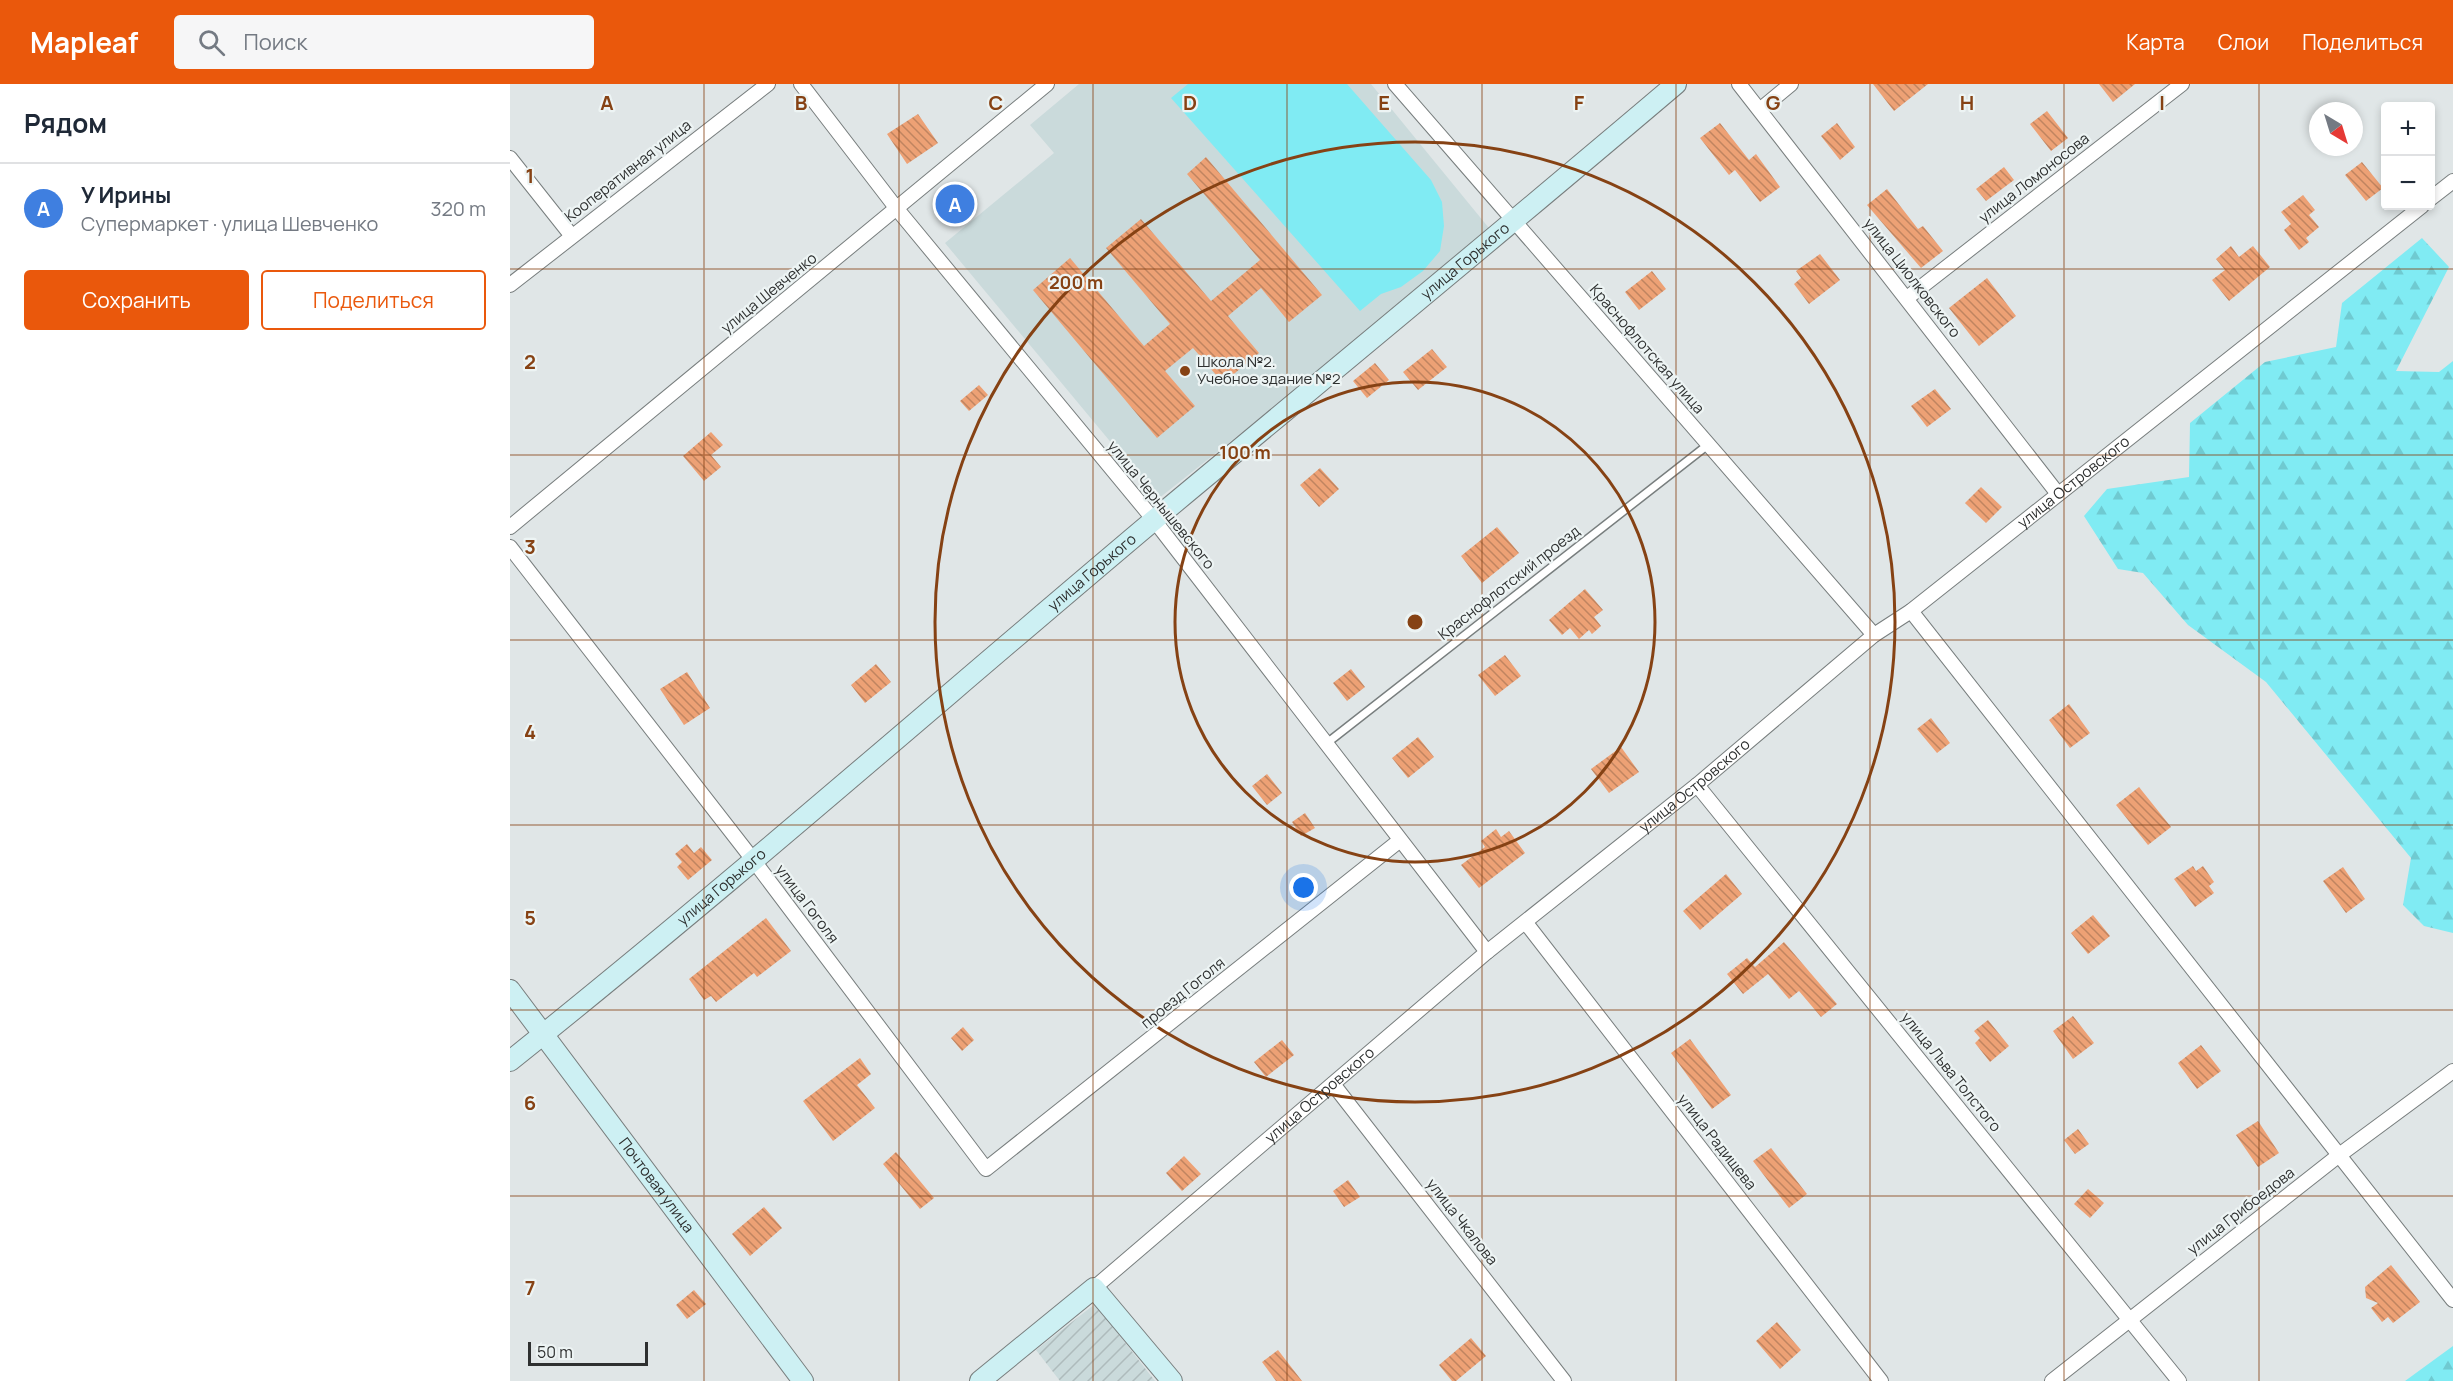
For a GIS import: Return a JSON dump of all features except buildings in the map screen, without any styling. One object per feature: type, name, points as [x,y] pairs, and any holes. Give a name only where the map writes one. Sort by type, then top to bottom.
[{"type":"street","name":"Кооперативная улица","points":[[510,285],[571,235],[768,84]]},
{"type":"street","name":"улица Чернышевского","points":[[801,84],[897,209],[1154,520],[1327,743],[1399,841],[1487,952]]},
{"type":"street","name":"улица Шевченко","points":[[510,527],[1047,84]]},
{"type":"street","name":"Краснофлотская улица","points":[[1395,84],[1874,635]]},
{"type":"street","name":"улица Горького","points":[[510,1061],[754,861],[1154,520],[1514,222],[1676,84]]},
{"type":"street","name":"улица Циолковского","points":[[1739,84],[1761,109],[2058,494]]},
{"type":"street","points":[[1761,109],[1791,84]]},
{"type":"street","name":"улица Ломоносова","points":[[1907,298],[2182,84]]},
{"type":"street","points":[[510,158],[571,235]]},
{"type":"street","points":[[2435,195],[2453,181]]},
{"type":"street","name":"улица Островского","points":[[980,1381],[1094,1288],[1487,952],[1697,785],[1874,635],[1911,611],[2417,210]]},
{"type":"street","name":"улица Гоголя","points":[[510,547],[754,861],[986,1169]]},
{"type":"street","points":[[1911,611],[2453,1300]]},
{"type":"street","name":"улица Льва Толстого","points":[[1697,785],[2179,1381]]},
{"type":"street","name":"проезд Гоголя","points":[[986,1169],[1399,841]]},
{"type":"street","name":"улица Радищева","points":[[1526,923],[1881,1381]]},
{"type":"street","name":"Почтовая улица","points":[[510,990],[803,1381]]},
{"type":"street","name":"улица Грибоедова","points":[[2052,1381],[2338,1156],[2453,1071]]},
{"type":"street","name":"улица Чкалова","points":[[1333,1084],[1564,1381]]},
{"type":"street","points":[[1094,1288],[1172,1381]]},
{"type":"lane","name":"Краснофлотский проезд","points":[[1327,743],[1708,444]]},
{"type":"shaded area","name":"Школа №2. Учебное здание №2","points":[[1079,84],[1371,84],[1493,233],[1158,499],[945,243],[1054,153],[1030,125]]},
{"type":"shaded area","points":[[1095,1304],[1155,1381],[1060,1381],[1036,1350]]},
{"type":"green space","points":[[1188,84],[1347,84],[1431,180],[1442,202],[1444,226],[1440,251],[1423,271],[1401,287],[1381,294],[1360,311],[1171,98]]},
{"type":"green space","points":[[2422,238],[2449,267],[2396,371],[2439,372],[2453,361],[2453,933],[2424,926],[2403,905],[2411,858],[2266,682],[2188,625],[2143,573],[2118,569],[2084,516],[2107,489],[2189,477],[2190,423],[2265,362],[2336,347],[2342,303]]},
{"type":"green space","points":[[2453,1346],[2453,1381],[2405,1381]]},
{"type":"place","name":"У Ирины","points":[[955,204]]},
{"type":"place","name":"Школа №2. Учебное здание №2","points":[[1185,371]]}]
